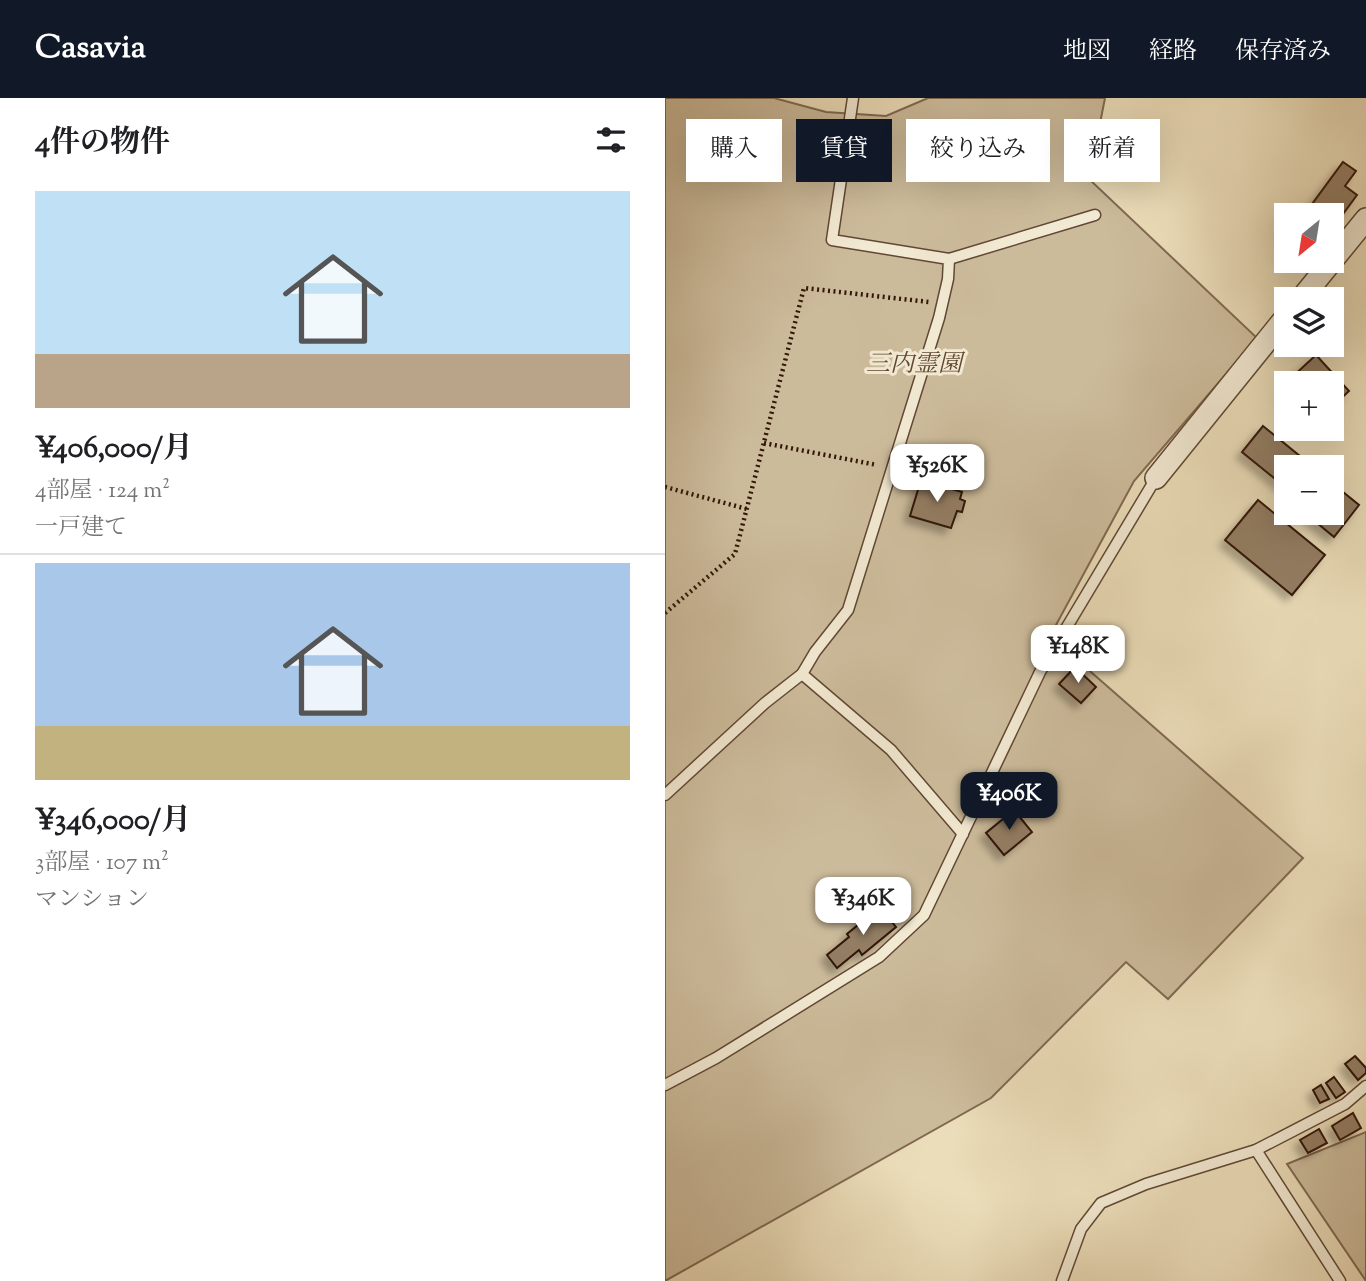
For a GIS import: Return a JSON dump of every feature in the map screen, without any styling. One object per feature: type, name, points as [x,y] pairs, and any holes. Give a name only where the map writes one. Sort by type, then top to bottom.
[{"type":"street","points":[[1311,287],[1366,219]]},
{"type":"street","points":[[1156,478],[1274,332]]},
{"type":"lane","points":[[853,98],[832,240],[949,259],[1094,215]]},
{"type":"lane","points":[[665,795],[765,703],[802,674],[815,652],[848,610],[942,303],[948,279],[949,259]]},
{"type":"lane","points":[[665,1085],[716,1058],[879,957],[924,915],[1040,672],[1156,478]]},
{"type":"lane","points":[[802,674],[891,750],[963,834]]},
{"type":"lane","points":[[1062,1281],[1081,1229],[1101,1203],[1146,1184],[1256,1150],[1345,1104],[1366,1086]]},
{"type":"lane","points":[[1256,1150],[1340,1281]]},
{"type":"path","points":[[665,613],[735,554],[804,288],[942,303]]},
{"type":"path","points":[[764,443],[892,468]]},
{"type":"path","points":[[665,487],[747,509]]},
{"type":"green space","name":"三内霊園","points":[[665,98],[774,98],[826,112],[886,116],[928,98],[1105,98],[1101,119],[1064,119],[1064,182],[1092,182],[1257,338],[1134,481],[1050,636],[1303,858],[1168,999],[1126,962],[991,1098],[665,1281]]},
{"type":"green space","points":[[1366,1132],[1366,1281],[1287,1164]]},
{"type":"building","points":[[1343,162],[1356,171],[1345,186],[1357,195],[1344,213],[1344,203],[1313,203]]},
{"type":"building","points":[[1314,357],[1318,357],[1331,371],[1299,371]]},
{"type":"building","points":[[1263,426],[1274,435],[1274,441],[1281,441],[1299,455],[1274,455],[1274,478],[1242,452]]},
{"type":"building","points":[[921,480],[962,492],[960,499],[965,501],[962,512],[957,511],[951,528],[910,516]]},
{"type":"building","points":[[1344,493],[1359,505],[1344,524]]},
{"type":"building","points":[[1258,500],[1274,513],[1274,525],[1288,525],[1325,555],[1292,595],[1225,540]]},
{"type":"building","points":[[1320,525],[1343,525],[1334,537]]},
{"type":"building","points":[[1075,667],[1096,687],[1081,703],[1059,684]]},
{"type":"building","points":[[1014,810],[1032,832],[1004,855],[986,833]]},
{"type":"building","points":[[880,907],[896,927],[862,955],[859,950],[837,968],[827,955],[849,937],[847,934]]},
{"type":"building","points":[[1355,1056],[1366,1068],[1366,1073],[1358,1080],[1345,1064]]},
{"type":"building","points":[[1334,1077],[1345,1092],[1336,1098],[1326,1083]]},
{"type":"building","points":[[1321,1085],[1329,1099],[1320,1103],[1313,1090]]},
{"type":"building","points":[[1353,1113],[1361,1128],[1340,1140],[1332,1126]]},
{"type":"building","points":[[1319,1129],[1327,1143],[1308,1153],[1300,1140]]}]
